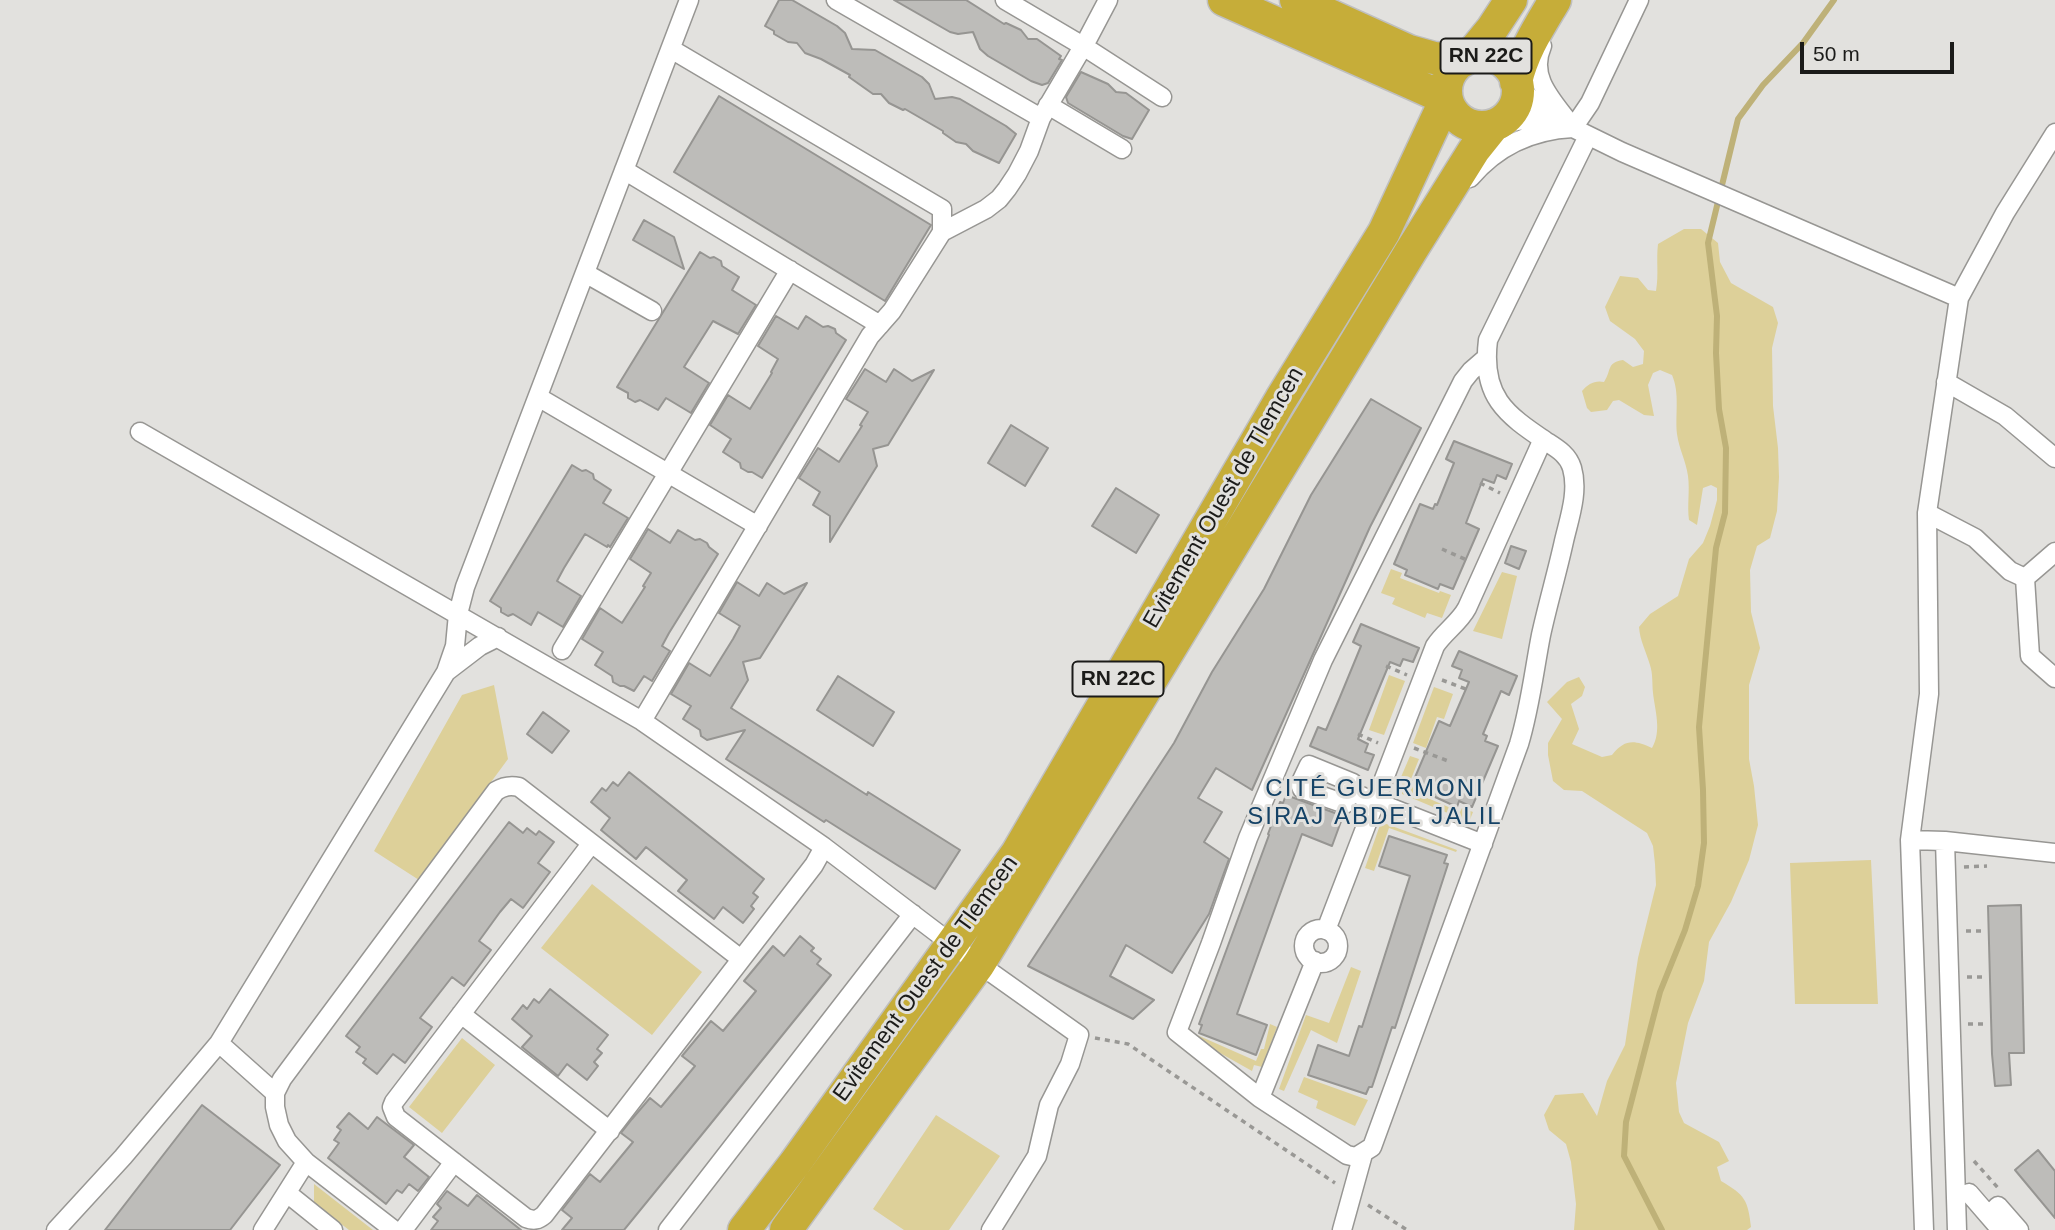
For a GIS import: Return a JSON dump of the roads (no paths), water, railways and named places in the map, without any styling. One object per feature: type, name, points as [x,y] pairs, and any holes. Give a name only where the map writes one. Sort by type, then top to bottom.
[{"type":"highway","points":[[1224,0],[1446,97]]},
{"type":"highway","points":[[1296,0],[1409,51],[1434,58],[1466,59]]},
{"type":"highway","name":"Evitement Ouest de Tlemcen","points":[[744,1230],[1017,853],[1281,399],[1384,232],[1446,97],[1450,74],[1492,29],[1511,0]]},
{"type":"highway","name":"Evitement Ouest de Tlemcen","points":[[786,1230],[979,964],[1465,163],[1481,139],[1513,108],[1520,64],[1555,0]]},
{"type":"highway","name":"RN 22C","points":[[1466,59],[1486,56],[1502,61],[1513,74],[1517,84]]},
{"type":"highway","name":"RN 22C","points":[[1446,97],[1449,107],[1461,121],[1477,127],[1497,124]]},
{"type":"street","points":[[56,1230],[124,1157],[219,1044],[446,672],[466,587],[689,0]]},
{"type":"street","points":[[836,0],[1045,112],[1122,149]]},
{"type":"street","points":[[1004,0],[1162,97]]},
{"type":"street","points":[[642,720],[870,336],[892,311],[942,232],[986,209],[999,199],[1017,174],[1045,112],[1108,0]]},
{"type":"street","points":[[1566,0],[1565,7],[1541,49],[1536,65],[1545,88],[1581,132]]},
{"type":"street","points":[[1486,358],[1463,381],[1323,660],[1248,838],[1177,1032],[1260,1098],[1347,1155],[1356,1157],[1372,1147],[1527,718],[1541,638],[1572,504],[1575,481],[1568,458],[1502,408],[1488,375],[1488,340],[1581,132],[1590,103],[1639,0]]},
{"type":"street","points":[[671,49],[942,209],[966,219]]},
{"type":"street","points":[[1517,84],[1549,114],[1622,152],[1959,298]]},
{"type":"street","points":[[1497,124],[1548,121],[1581,132]]},
{"type":"street","points":[[1378,306],[1393,299],[1467,182],[1481,166],[1501,149],[1521,139],[1555,129],[1581,132]]},
{"type":"street","points":[[1924,1230],[1910,841],[1928,694],[1927,513],[1959,298],[2005,213],[2055,132]]},
{"type":"street","points":[[624,170],[880,324]]},
{"type":"street","points":[[942,209],[942,232]]},
{"type":"street","points":[[562,650],[790,270]]},
{"type":"street","points":[[585,273],[652,311]]},
{"type":"street","points":[[1946,382],[2005,416],[2055,458]]},
{"type":"street","points":[[538,397],[758,526]]},
{"type":"street","points":[[140,432],[642,720],[824,847],[951,944],[1079,1035],[1070,1064],[1049,1105],[1037,1156],[991,1230]]},
{"type":"street","points":[[1260,1098],[1315,961],[1326,962],[1333,958],[1337,951],[1337,940],[1333,933],[1326,930],[1435,646],[1441,636],[1464,615],[1543,439]]},
{"type":"street","points":[[1927,513],[1975,538],[2010,571],[2025,578]]},
{"type":"street","points":[[2025,578],[2055,552]]},
{"type":"street","points":[[2025,578],[2029,656],[2055,678]]},
{"type":"street","points":[[446,672],[480,646],[498,637]]},
{"type":"street","points":[[394,1230],[306,1162],[287,1141],[279,1125],[275,1093],[282,1079],[496,791],[512,785],[519,787],[741,959]]},
{"type":"street","points":[[1351,792],[1483,844]]},
{"type":"street","points":[[1910,841],[1945,841],[2055,853]]},
{"type":"street","points":[[1945,841],[1957,1230]]},
{"type":"street","points":[[591,844],[392,1107],[396,1117],[526,1218],[539,1225],[814,865],[824,847]]},
{"type":"street","points":[[668,1230],[913,914]]},
{"type":"street","points":[[461,1014],[610,1131]]},
{"type":"street","points":[[219,1044],[275,1093]]},
{"type":"street","points":[[1342,1230],[1363,1154]]},
{"type":"street","points":[[263,1230],[306,1162]]},
{"type":"street","points":[[402,1230],[454,1162]]},
{"type":"street","points":[[287,1193],[333,1230]]},
{"type":"street","points":[[1969,1193],[2001,1230]]},
{"type":"street","points":[[1989,1215],[1998,1206],[2019,1230]]},
{"type":"waterway","points":[[1662,1230],[1624,1156],[1626,1122],[1660,992],[1685,930],[1698,886],[1704,843],[1699,727],[1716,548],[1725,513],[1726,448],[1719,409],[1717,316],[1708,243],[1738,119],[1763,85],[1803,43],[1834,0]]},
{"type":"district","name":"CITÉ GUERMONI SIRAJ ABDEL JALIL","points":[[1375,803]]}]
